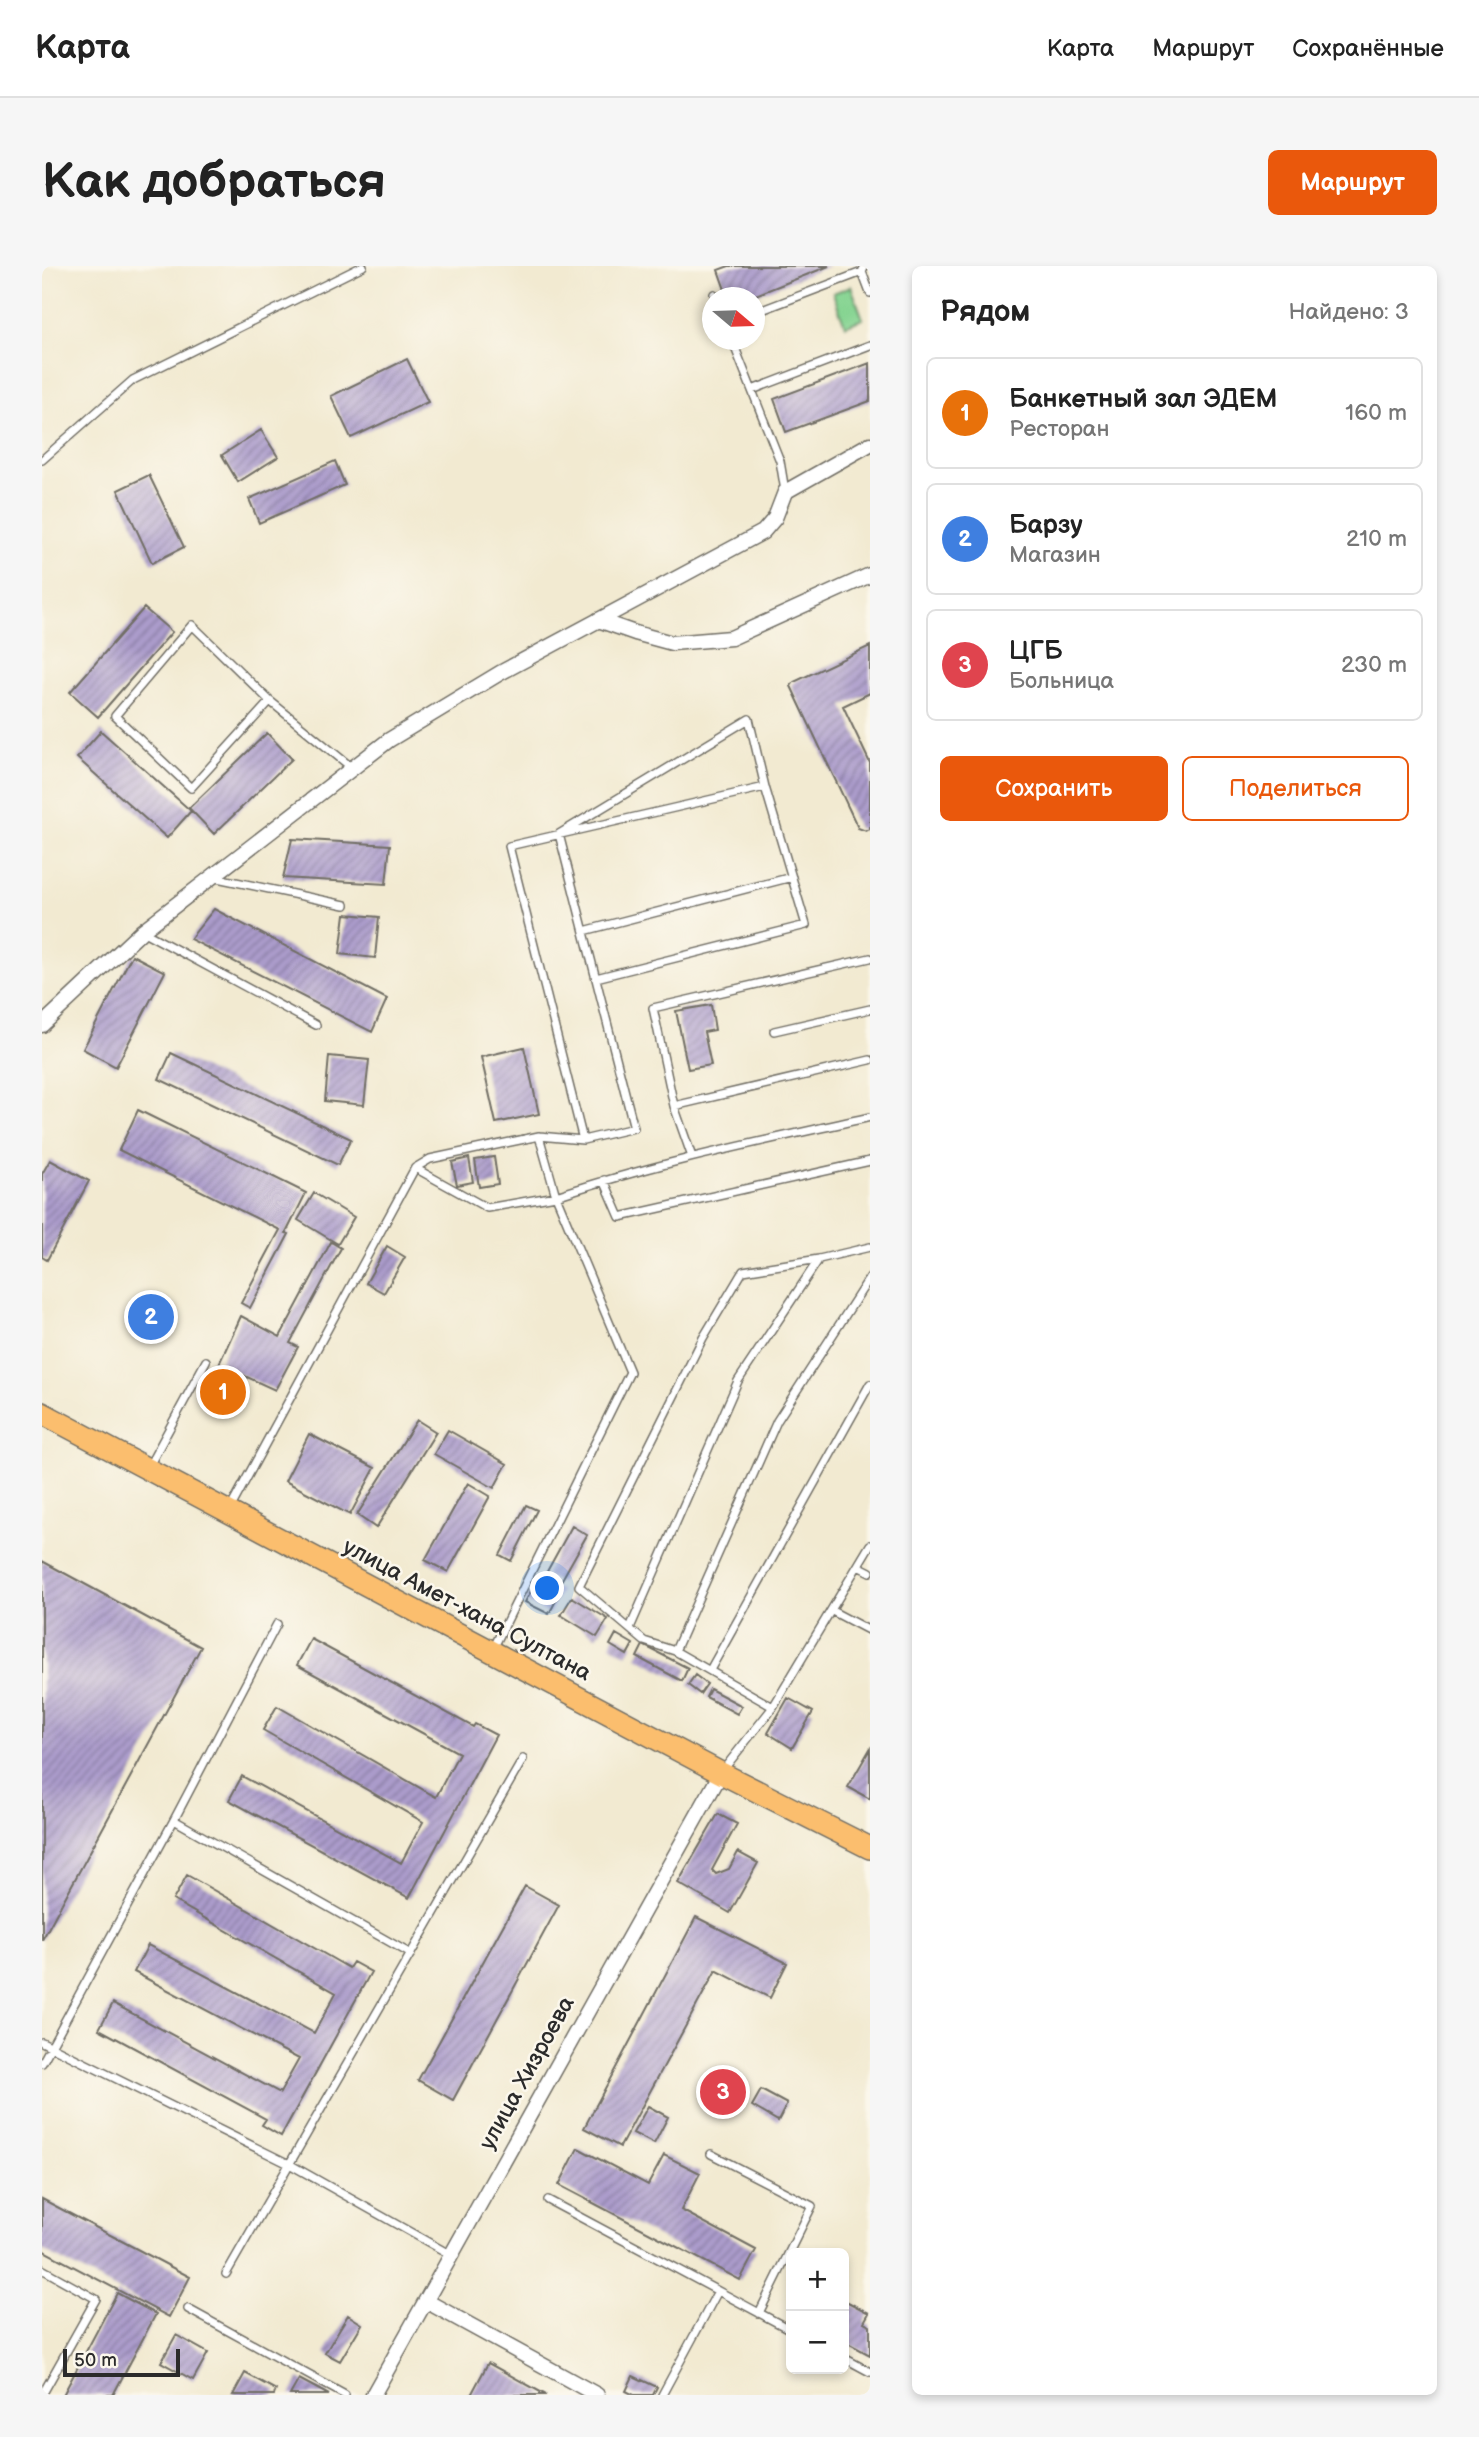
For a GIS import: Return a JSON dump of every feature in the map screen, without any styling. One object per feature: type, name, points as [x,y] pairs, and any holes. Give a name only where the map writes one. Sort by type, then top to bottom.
[{"type":"main road","name":"улица Амет-хана Султана","points":[[42,1413],[720,1773],[870,1848]]},
{"type":"street","points":[[42,1025],[142,931],[389,740],[500,673],[763,532],[775,518],[785,492],[870,444]]},
{"type":"street","points":[[598,620],[672,643],[731,638],[870,575]]},
{"type":"street","name":"улица Хизроева","points":[[373,2395],[720,1773]]},
{"type":"street","points":[[426,2301],[597,2395]]},
{"type":"lane","points":[[42,460],[134,380],[363,266]]},
{"type":"lane","points":[[765,309],[863,269],[870,293]]},
{"type":"lane","points":[[752,390],[870,345]]},
{"type":"lane","points":[[736,350],[780,461],[785,492]]},
{"type":"lane","points":[[270,701],[191,788],[115,716],[192,625],[270,701],[351,767]]},
{"type":"lane","points":[[559,834],[749,719],[765,787],[806,925],[596,978]]},
{"type":"lane","points":[[583,1140],[509,846],[765,787]]},
{"type":"lane","points":[[228,1513],[415,1168],[430,1159],[539,1136],[583,1140],[634,1128],[559,834]]},
{"type":"lane","points":[[211,877],[345,905]]},
{"type":"lane","points":[[584,931],[792,877]]},
{"type":"lane","points":[[142,931],[316,1025]]},
{"type":"lane","points":[[692,1157],[674,1106],[653,1008],[870,958]]},
{"type":"lane","points":[[774,1031],[870,1009]]},
{"type":"lane","points":[[674,1106],[870,1060]]},
{"type":"lane","points":[[415,1168],[486,1208],[556,1196],[604,1180],[692,1157],[870,1117]]},
{"type":"lane","points":[[491,1652],[630,1372],[556,1196],[539,1136]]},
{"type":"lane","points":[[604,1180],[620,1217],[870,1161]]},
{"type":"lane","points":[[773,1707],[675,1651],[644,1640],[579,1586],[703,1338],[743,1271],[818,1259],[870,1247]]},
{"type":"lane","points":[[630,1628],[738,1381],[818,1259]]},
{"type":"lane","points":[[675,1651],[777,1421],[870,1277]]},
{"type":"lane","points":[[148,1469],[206,1361]]},
{"type":"lane","points":[[710,1670],[870,1384]]},
{"type":"lane","points":[[720,1773],[773,1707],[870,1545]]},
{"type":"lane","points":[[858,1566],[870,1572]]},
{"type":"lane","points":[[832,1611],[870,1631]]},
{"type":"lane","points":[[42,2063],[277,1624]]},
{"type":"lane","points":[[226,2274],[523,1759]]},
{"type":"lane","points":[[174,1820],[411,1954]]},
{"type":"lane","points":[[42,2042],[290,2165],[451,2256]]},
{"type":"lane","points":[[711,2154],[812,2206],[759,2313]]},
{"type":"lane","points":[[548,2200],[786,2327]]},
{"type":"lane","points":[[42,2269],[96,2299],[42,2395]]},
{"type":"lane","points":[[662,2395],[718,2291]]},
{"type":"lane","points":[[188,2309],[345,2395]]},
{"type":"lane","points":[[849,2361],[870,2372]]},
{"type":"green space","points":[[851,286],[863,319],[845,326],[833,293]]},
{"type":"building","points":[[729,266],[829,266],[765,291],[765,287],[724,287],[718,270]]},
{"type":"building","points":[[407,359],[428,402],[351,438],[331,396]]},
{"type":"building","points":[[870,363],[870,401],[786,432],[774,399]]},
{"type":"building","points":[[261,430],[278,457],[238,482],[222,455]]},
{"type":"building","points":[[335,461],[345,485],[259,523],[249,499]]},
{"type":"building","points":[[149,475],[184,547],[152,563],[118,490]]},
{"type":"building","points":[[144,608],[172,632],[98,717],[70,692]]},
{"type":"building","points":[[870,646],[870,693],[843,706],[870,763],[870,829],[866,831],[858,828],[791,686],[794,682]]},
{"type":"building","points":[[101,731],[191,811],[167,838],[77,758]]},
{"type":"building","points":[[267,733],[292,759],[214,834],[189,808]]},
{"type":"building","points":[[292,839],[390,845],[386,884],[283,878]]},
{"type":"building","points":[[214,909],[387,999],[372,1032],[190,939]]},
{"type":"building","points":[[345,914],[379,917],[375,958],[340,954]]},
{"type":"building","points":[[132,955],[165,972],[116,1067],[83,1049]]},
{"type":"building","points":[[711,1005],[715,1030],[704,1032],[711,1065],[688,1069],[676,1011]]},
{"type":"building","points":[[524,1047],[539,1114],[496,1123],[481,1057]]},
{"type":"building","points":[[171,1053],[351,1139],[338,1165],[159,1079]]},
{"type":"building","points":[[329,1056],[369,1060],[364,1105],[325,1101]]},
{"type":"building","points":[[138,1110],[306,1193],[286,1233],[289,1234],[250,1308],[241,1303],[280,1230],[119,1150]]},
{"type":"building","points":[[494,1157],[498,1184],[479,1187],[475,1160]]},
{"type":"building","points":[[469,1158],[473,1182],[457,1185],[452,1162]]},
{"type":"building","points":[[50,1160],[89,1181],[47,1260],[42,1257],[42,1174]]},
{"type":"building","points":[[314,1193],[354,1217],[338,1244],[298,1220]]},
{"type":"building","points":[[331,1242],[341,1248],[290,1343],[298,1347],[275,1390],[219,1364],[241,1316],[280,1337]]},
{"type":"building","points":[[387,1246],[405,1257],[384,1293],[366,1283]]},
{"type":"building","points":[[417,1420],[436,1432],[376,1528],[357,1515]]},
{"type":"building","points":[[448,1430],[507,1464],[494,1488],[434,1454]]},
{"type":"building","points":[[309,1434],[375,1468],[350,1515],[285,1481]]},
{"type":"building","points":[[468,1483],[490,1496],[448,1572],[425,1560]]},
{"type":"building","points":[[526,1505],[537,1510],[511,1561],[500,1555]]},
{"type":"building","points":[[572,1526],[587,1535],[560,1583],[545,1575]]},
{"type":"building","points":[[42,1561],[201,1647],[42,1940]]},
{"type":"building","points":[[538,1578],[561,1591],[549,1614],[525,1602]]},
{"type":"building","points":[[572,1597],[608,1619],[597,1637],[561,1615]]},
{"type":"building","points":[[616,1634],[633,1644],[627,1655],[610,1645]]},
{"type":"building","points":[[311,1639],[473,1727],[475,1724],[496,1735],[409,1898],[229,1800],[242,1776],[401,1863],[423,1822],[263,1730],[277,1706],[436,1797],[459,1753],[297,1665]]},
{"type":"building","points":[[643,1645],[688,1668],[682,1681],[637,1657]]},
{"type":"building","points":[[695,1675],[707,1684],[700,1694],[688,1685]]},
{"type":"building","points":[[710,1689],[742,1706],[737,1714],[706,1697]]},
{"type":"building","points":[[788,1698],[813,1712],[792,1748],[768,1733]]},
{"type":"building","points":[[870,1749],[870,1799],[848,1787]]},
{"type":"building","points":[[718,1814],[737,1824],[712,1870],[716,1874],[729,1869],[738,1852],[758,1863],[730,1913],[678,1883]]},
{"type":"building","points":[[187,1875],[349,1968],[353,1962],[371,1972],[281,2136],[262,2125],[266,2119],[99,2029],[113,2003],[280,2093],[299,2059],[134,1972],[148,1945],[314,2033],[336,1993],[173,1900]]},
{"type":"building","points":[[525,1886],[559,1905],[453,2100],[418,2080]]},
{"type":"building","points":[[696,1917],[787,1963],[770,1998],[716,1970],[620,2147],[584,2128]]},
{"type":"building","points":[[761,2090],[787,2104],[778,2121],[752,2106]]},
{"type":"building","points":[[648,2106],[668,2117],[654,2144],[633,2133]]},
{"type":"building","points":[[578,2148],[648,2185],[664,2155],[700,2173],[681,2210],[756,2250],[740,2280],[559,2185]]},
{"type":"building","points":[[42,2199],[190,2277],[169,2317],[42,2250]]},
{"type":"building","points":[[117,2293],[156,2314],[113,2395],[63,2395]]},
{"type":"building","points":[[849,2303],[869,2313],[864,2322],[870,2325],[870,2355],[849,2344]]},
{"type":"building","points":[[348,2315],[362,2324],[340,2361],[325,2353]]},
{"type":"building","points":[[176,2335],[208,2353],[193,2380],[161,2362]]},
{"type":"building","points":[[488,2363],[546,2395],[471,2395]]},
{"type":"building","points":[[245,2373],[276,2390],[274,2395],[233,2395]]},
{"type":"building","points":[[633,2376],[657,2387],[653,2395],[634,2395],[626,2391]]},
{"type":"building","points":[[299,2379],[329,2395],[290,2395]]},
{"type":"place","name":"Барзу","points":[[151,1317]]},
{"type":"place","name":"Банкетный зал ЭДЕМ","points":[[223,1392]]},
{"type":"place","name":"ЦГБ","points":[[723,2092]]}]
